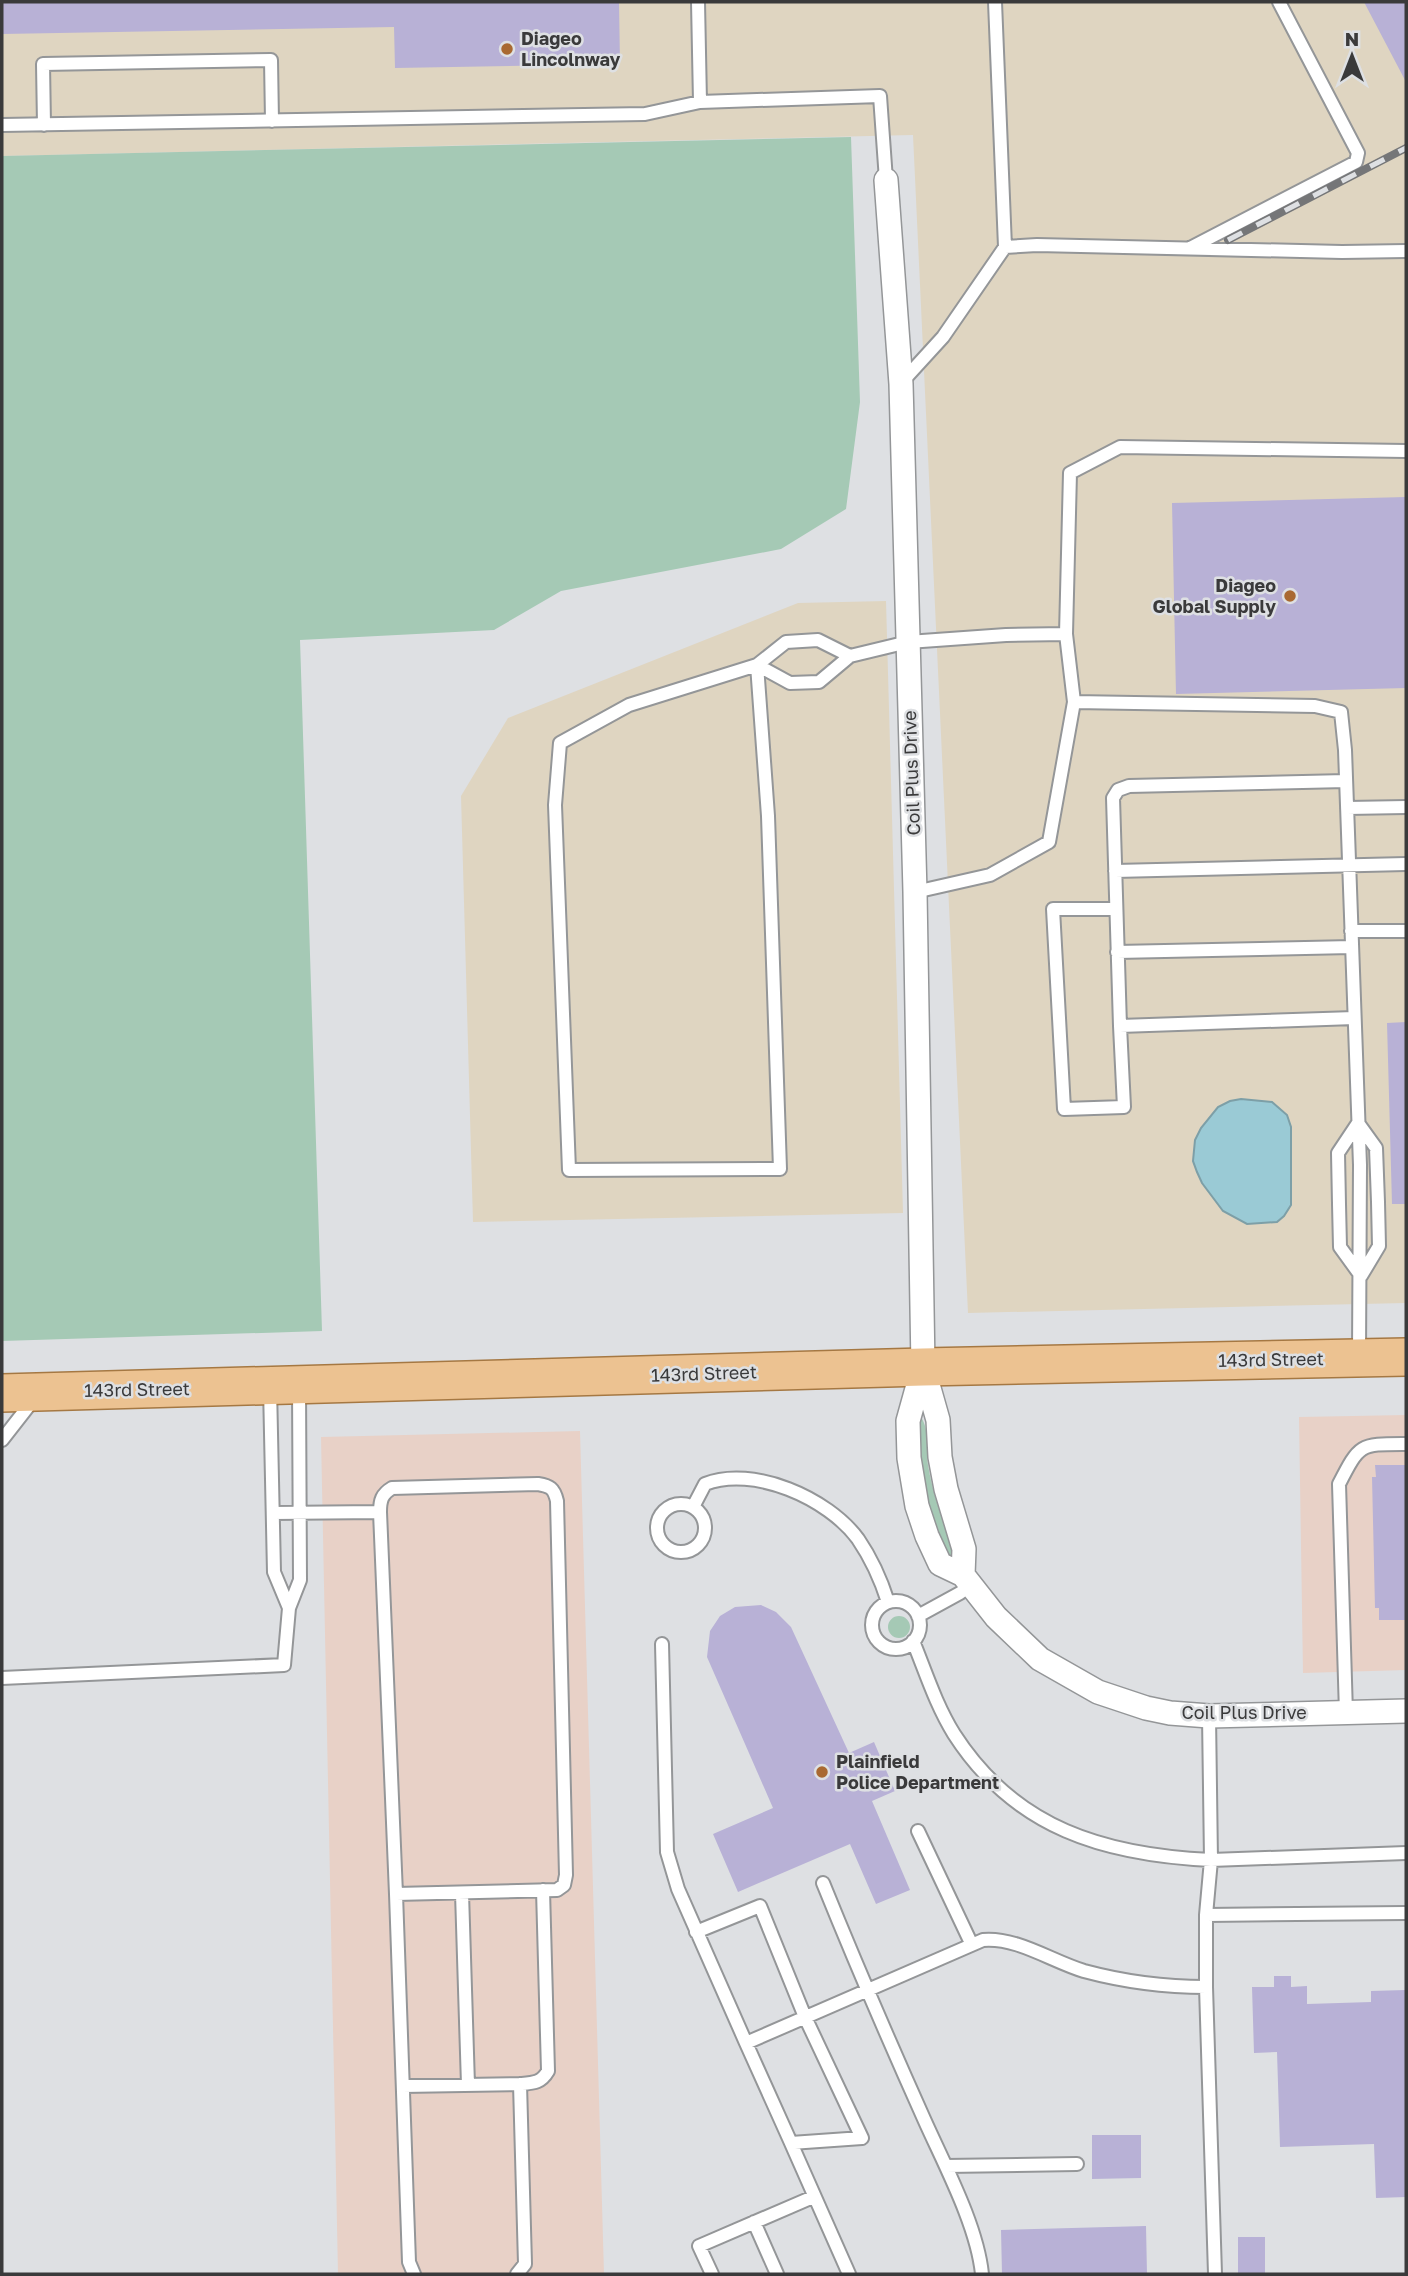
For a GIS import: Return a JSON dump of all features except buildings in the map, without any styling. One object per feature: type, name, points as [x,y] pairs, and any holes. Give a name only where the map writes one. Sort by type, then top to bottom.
[{"type":"main road","name":"143rd Street","points":[[2,1393],[923,1367],[1406,1357]]},
{"type":"street","name":"Coil Plus Drive","points":[[886,180],[901,384],[915,891],[923,1367],[938,1420],[940,1457],[946,1489],[964,1549],[967,1580]]},
{"type":"street","name":"Coil Plus Drive","points":[[923,1367],[908,1421],[909,1458],[917,1506],[927,1536],[940,1564],[967,1580],[996,1617],[1040,1659],[1098,1692],[1146,1708],[1209,1716],[1406,1711]]},
{"type":"lane","points":[[698,2],[700,102]]},
{"type":"lane","points":[[901,384],[943,337],[1005,247],[995,2]]},
{"type":"lane","points":[[1189,249],[1356,162],[1358,158],[1358,153],[1279,2]]},
{"type":"lane","points":[[44,125],[43,64],[257,60],[271,60],[272,121]]},
{"type":"lane","points":[[2,125],[645,114],[700,102],[880,96],[886,180]]},
{"type":"lane","points":[[1005,247],[1037,245],[1406,251]]},
{"type":"lane","points":[[915,891],[990,875],[1049,842],[1074,702],[1066,634],[1070,473],[1119,447],[1406,452]]},
{"type":"lane","points":[[757,665],[790,683],[819,682],[850,656],[908,642],[1066,634]]},
{"type":"lane","points":[[757,665],[768,816],[780,1169],[569,1170],[555,805],[560,743],[629,705],[757,665],[786,642],[818,639],[850,656]]},
{"type":"lane","points":[[1074,702],[1315,706],[1341,712],[1346,781],[1358,1123],[1361,1276],[1359,1358]]},
{"type":"lane","points":[[1116,909],[1053,909],[1064,1109],[1124,1107],[1113,798],[1118,790],[1123,787],[1346,781]]},
{"type":"lane","points":[[1347,808],[1406,807]]},
{"type":"lane","points":[[1115,871],[1406,864]]},
{"type":"lane","points":[[1351,931],[1406,931]]},
{"type":"lane","points":[[1117,952],[1352,947]]},
{"type":"lane","points":[[1120,1026],[1354,1017]]},
{"type":"lane","points":[[1358,1123],[1376,1148],[1379,1246],[1361,1276]]},
{"type":"lane","points":[[1358,1123],[1338,1153],[1339,1215],[1340,1247],[1361,1276]]},
{"type":"lane","points":[[2,1678],[284,1665],[289,1608],[300,1580],[300,1512],[285,1386]]},
{"type":"lane","points":[[285,1386],[273,1513],[274,1572],[289,1608]]},
{"type":"lane","points":[[2,1440],[40,1392]]},
{"type":"lane","points":[[1346,1713],[1339,1484],[1354,1455],[1371,1444],[1406,1444]]},
{"type":"lane","points":[[693,1507],[705,1484],[717,1479],[748,1478],[777,1484],[802,1494],[857,1537],[874,1567],[888,1602]]},
{"type":"lane","points":[[396,1894],[557,1890],[564,1885],[566,1875],[557,1501],[555,1491],[549,1485],[392,1488],[384,1493],[380,1501],[409,2262],[414,2274]]},
{"type":"lane","points":[[273,1513],[380,1511]]},
{"type":"lane","points":[[918,1616],[960,1593],[967,1580]]},
{"type":"lane","points":[[888,1602],[904,1602],[911,1606],[918,1616],[920,1628],[907,1646],[885,1646],[874,1634],[873,1619],[881,1606],[888,1602]]},
{"type":"lane","points":[[913,1641],[936,1700],[971,1758],[1002,1791],[1033,1814],[1070,1834],[1115,1848],[1158,1857],[1212,1860],[1406,1853]]},
{"type":"lane","points":[[662,1644],[667,1852],[678,1889],[696,1932],[849,2274]]},
{"type":"lane","points":[[1209,1716],[1212,1860],[1206,1915],[1206,1987],[1215,2274]]},
{"type":"lane","points":[[918,1831],[971,1943]]},
{"type":"lane","points":[[822,1883],[867,1991],[946,2166],[973,2234],[982,2274]]},
{"type":"lane","points":[[403,2086],[520,2084],[535,2083],[543,2079],[548,2071],[543,1890]]},
{"type":"lane","points":[[462,1893],[468,2085]]},
{"type":"lane","points":[[696,1932],[760,1906],[805,2017],[862,2138],[790,2143]]},
{"type":"lane","points":[[1206,1915],[1406,1913]]},
{"type":"lane","points":[[746,2043],[971,1943],[996,1939],[1010,1941],[1082,1970],[1131,1983],[1206,1987]]},
{"type":"lane","points":[[517,2274],[525,2264],[520,2084]]},
{"type":"lane","points":[[946,2166],[1076,2164]]},
{"type":"lane","points":[[712,2274],[699,2246],[813,2197]]},
{"type":"lane","points":[[754,2221],[778,2274]]},
{"type":"shaded area","points":[[2,2],[1406,2],[1406,1303],[968,1313],[913,135],[2,156]]},
{"type":"shaded area","points":[[886,601],[903,1213],[473,1222],[461,796],[508,718],[798,603]]},
{"type":"shaded area","points":[[1406,1415],[1406,1670],[1303,1673],[1299,1417]]},
{"type":"shaded area","points":[[580,1431],[604,2274],[338,2274],[321,1437]]},
{"type":"green space","points":[[851,137],[860,402],[846,509],[781,549],[561,591],[494,630],[300,640],[322,1331],[2,1341],[2,156]]},
{"type":"green space","points":[[921,1417],[927,1434],[928,1465],[933,1488],[956,1554],[951,1562],[928,1511],[921,1477]]},
{"type":"green space","points":[[899,1616],[907,1619],[910,1627],[907,1635],[899,1638],[891,1635],[888,1627],[891,1619]]},
{"type":"water","points":[[1241,1099],[1272,1102],[1287,1115],[1291,1127],[1291,1205],[1277,1222],[1247,1224],[1223,1211],[1202,1183],[1193,1161],[1195,1140],[1201,1128],[1218,1107]]},
{"type":"railway","points":[[1228,240],[1406,148]]},
{"type":"place","name":"Diageo Lincolnway","points":[[507,49]]},
{"type":"place","name":"Diageo Global Supply","points":[[1290,596]]},
{"type":"place","name":"Plainfield Police Department","points":[[822,1772]]}]
